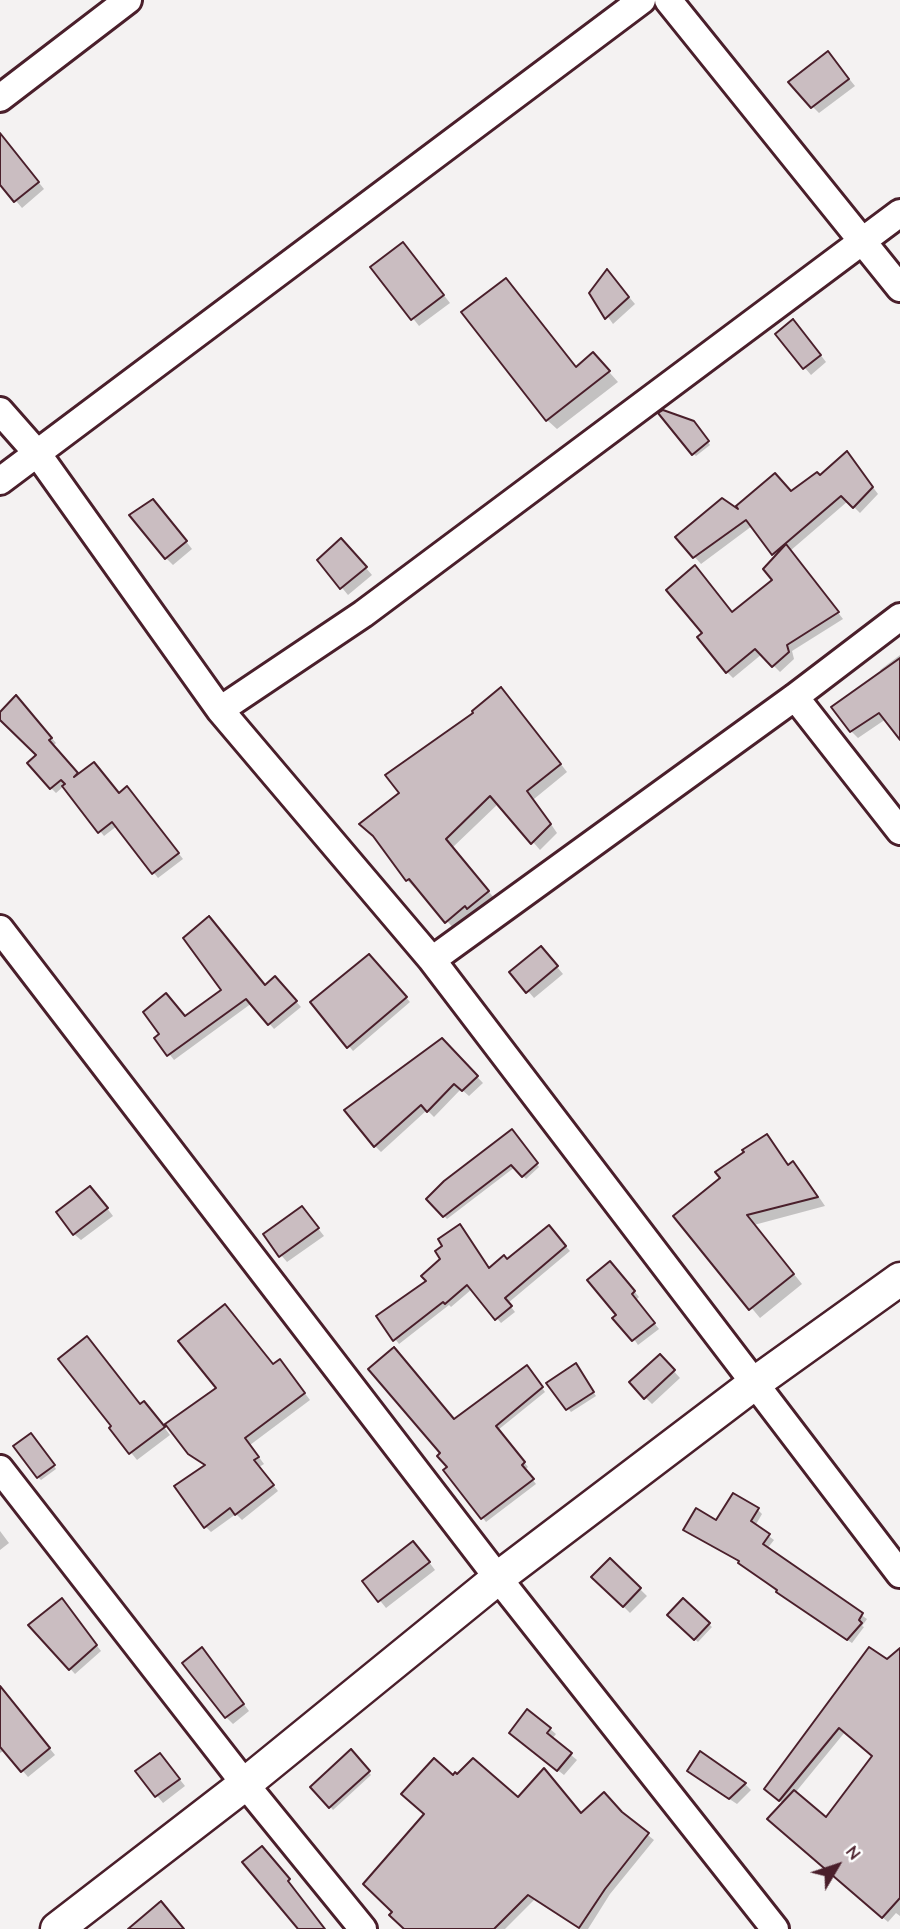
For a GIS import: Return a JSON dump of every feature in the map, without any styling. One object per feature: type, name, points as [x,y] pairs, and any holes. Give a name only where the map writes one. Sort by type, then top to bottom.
[{"type":"street","points":[[0,98],[128,0]]},
{"type":"street","points":[[0,481],[642,0]]},
{"type":"street","points":[[668,0],[900,288]]},
{"type":"street","points":[[220,710],[363,614],[900,213]]},
{"type":"street","points":[[0,411],[37,453],[220,710],[432,960],[900,1574]]},
{"type":"street","points":[[432,960],[795,698],[900,617]]},
{"type":"street","points":[[795,698],[900,831]]},
{"type":"street","points":[[0,929],[498,1578],[775,1929]]},
{"type":"street","points":[[57,1929],[245,1784],[498,1578],[755,1383],[900,1279]]},
{"type":"street","points":[[0,1469],[245,1784],[363,1929]]},
{"type":"building","points":[[828,51],[849,79],[811,108],[788,82]]},
{"type":"building","points":[[0,133],[39,182],[14,202],[0,185]]},
{"type":"building","points":[[403,242],[444,295],[411,320],[370,267]]},
{"type":"building","points":[[607,269],[629,297],[605,319],[589,293]]},
{"type":"building","points":[[506,278],[576,367],[593,352],[610,371],[546,421],[461,312]]},
{"type":"building","points":[[793,319],[821,355],[803,369],[775,334]]},
{"type":"building","points":[[663,410],[694,421],[709,441],[692,455],[658,413]]},
{"type":"building","points":[[847,451],[873,487],[853,508],[841,496],[772,555],[746,520],[693,558],[675,537],[722,498],[738,509],[736,506],[775,473],[791,491],[817,472],[820,475]]},
{"type":"building","points":[[153,499],[187,541],[165,559],[129,515]]},
{"type":"building","points":[[341,538],[367,567],[340,589],[317,560]]},
{"type":"building","points":[[786,544],[839,612],[787,645],[789,652],[772,667],[755,649],[726,673],[697,637],[702,633],[666,590],[695,565],[732,612],[772,580],[763,569]]},
{"type":"building","points":[[900,658],[900,740],[879,713],[850,732],[831,707]]},
{"type":"building","points":[[501,687],[561,764],[527,791],[551,824],[531,844],[490,796],[446,839],[489,891],[445,923],[409,879],[406,881],[373,836],[359,824],[399,793],[385,775],[473,713],[472,711]]},
{"type":"building","points":[[16,695],[52,738],[49,740],[78,773],[74,777],[94,762],[119,793],[127,786],[179,853],[152,874],[112,822],[98,833],[62,786],[65,784],[61,780],[50,789],[27,763],[36,755],[0,720],[0,712]]},
{"type":"building","points":[[209,916],[265,985],[275,976],[297,1001],[268,1025],[246,999],[167,1056],[154,1038],[159,1034],[143,1012],[166,993],[185,1016],[221,990],[183,938]]},
{"type":"building","points":[[541,946],[558,966],[526,993],[509,972]]},
{"type":"building","points":[[369,954],[407,997],[347,1048],[310,1002]]},
{"type":"building","points":[[442,1038],[478,1076],[462,1091],[454,1084],[427,1112],[421,1105],[374,1147],[344,1110]]},
{"type":"building","points":[[512,1129],[538,1163],[522,1177],[511,1165],[443,1217],[426,1199],[444,1181]]},
{"type":"building","points":[[767,1134],[788,1165],[793,1161],[818,1197],[747,1215],[794,1274],[749,1310],[673,1216],[720,1178],[715,1172]]},
{"type":"building","points":[[90,1186],[108,1208],[73,1235],[56,1212]]},
{"type":"building","points":[[302,1206],[319,1228],[279,1257],[263,1234]]},
{"type":"building","points":[[460,1224],[489,1268],[504,1255],[507,1259],[549,1225],[566,1246],[505,1298],[512,1306],[495,1320],[467,1285],[393,1341],[376,1316],[426,1281],[421,1276],[440,1259],[435,1251],[442,1246],[438,1239]]},
{"type":"building","points":[[610,1261],[635,1291],[632,1294],[655,1323],[632,1341],[612,1318],[616,1315],[587,1280]]},
{"type":"building","points":[[225,1304],[273,1364],[280,1359],[305,1393],[245,1438],[259,1457],[254,1460],[274,1485],[235,1515],[230,1508],[204,1528],[174,1486],[205,1465],[188,1454],[165,1424],[216,1388],[178,1341]]},
{"type":"building","points":[[87,1336],[140,1404],[144,1401],[165,1427],[129,1454],[109,1428],[111,1426],[58,1359]]},
{"type":"building","points":[[394,1347],[454,1419],[527,1365],[543,1387],[496,1426],[525,1462],[522,1465],[534,1479],[481,1519],[443,1470],[447,1467],[437,1456],[440,1453],[368,1369]]},
{"type":"building","points":[[660,1354],[675,1370],[644,1399],[629,1382]]},
{"type":"building","points":[[576,1363],[594,1392],[566,1410],[546,1383]]},
{"type":"building","points":[[31,1433],[55,1465],[37,1478],[13,1446]]},
{"type":"building","points":[[733,1493],[759,1508],[751,1521],[770,1534],[763,1544],[863,1613],[859,1620],[862,1623],[847,1640],[776,1592],[777,1590],[738,1563],[739,1561],[683,1530],[696,1508],[716,1520]]},
{"type":"building","points":[[413,1541],[430,1562],[378,1602],[362,1581]]},
{"type":"building","points":[[610,1558],[641,1588],[623,1607],[591,1577]]},
{"type":"building","points":[[62,1598],[97,1645],[69,1670],[28,1625]]},
{"type":"building","points":[[683,1598],[710,1623],[694,1640],[667,1615]]},
{"type":"building","points":[[202,1647],[244,1704],[225,1718],[182,1663]]},
{"type":"building","points":[[869,1647],[887,1659],[900,1648],[900,1898],[882,1918],[767,1819],[794,1790],[826,1817],[872,1756],[839,1728],[779,1801],[764,1789]]},
{"type":"building","points":[[0,1686],[50,1748],[21,1772],[0,1747]]},
{"type":"building","points":[[527,1709],[551,1728],[547,1733],[572,1753],[557,1771],[509,1733]]},
{"type":"building","points":[[351,1749],[370,1771],[329,1808],[310,1787]]},
{"type":"building","points":[[700,1751],[746,1783],[729,1799],[687,1771]]},
{"type":"building","points":[[160,1753],[180,1779],[155,1797],[135,1771]]},
{"type":"building","points":[[434,1758],[453,1775],[473,1758],[518,1797],[544,1768],[581,1813],[604,1792],[622,1812],[649,1833],[605,1889],[579,1928],[528,1895],[494,1929],[404,1929],[389,1915],[392,1912],[363,1884],[424,1814],[401,1794]]},
{"type":"building","points":[[262,1846],[290,1879],[288,1881],[325,1929],[298,1929],[242,1862]]},
{"type":"building","points":[[161,1901],[184,1929],[128,1929]]}]
